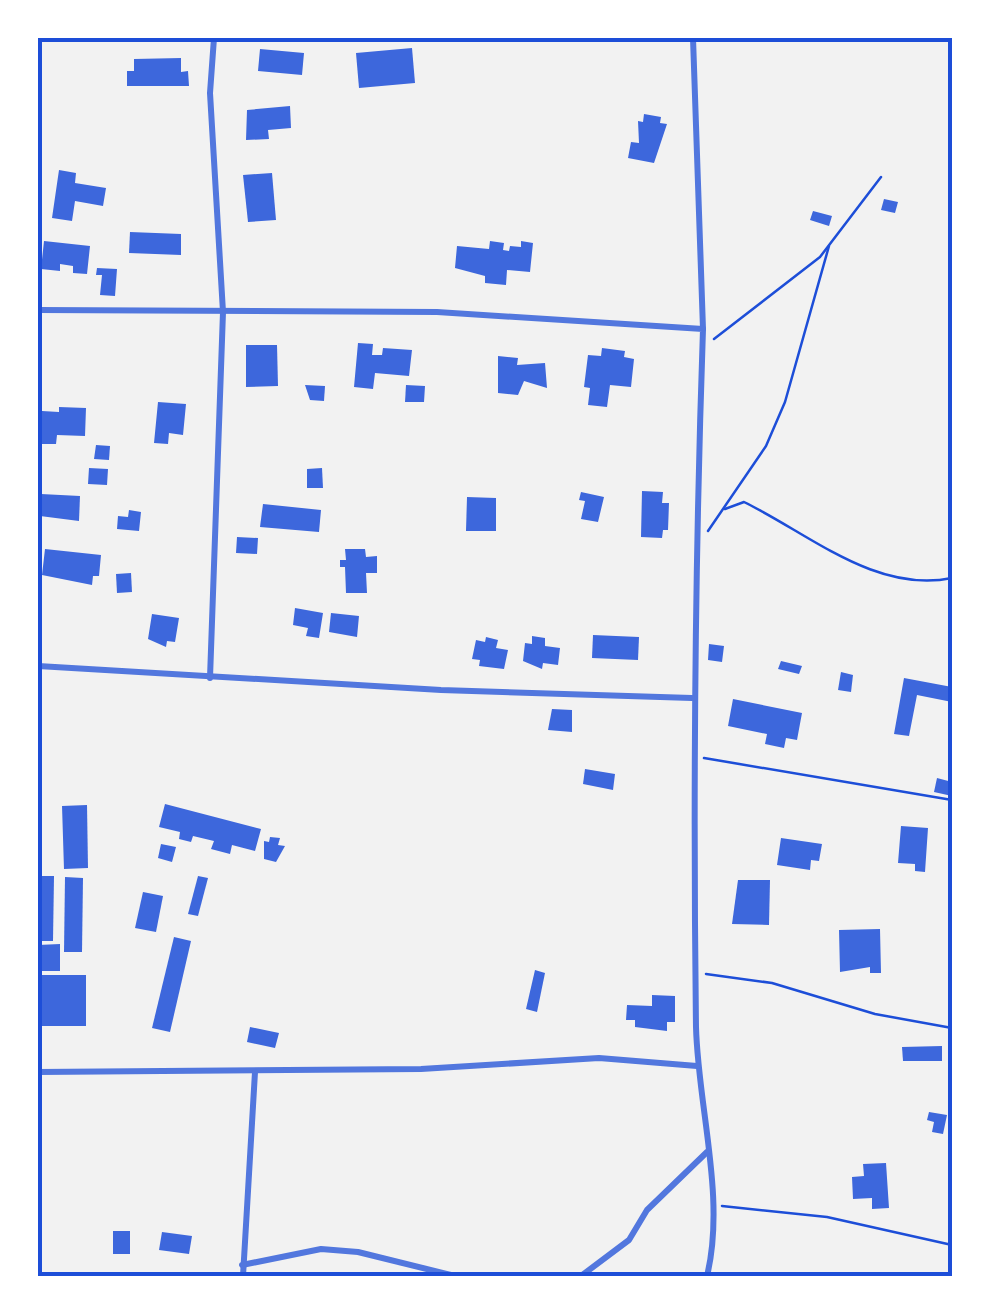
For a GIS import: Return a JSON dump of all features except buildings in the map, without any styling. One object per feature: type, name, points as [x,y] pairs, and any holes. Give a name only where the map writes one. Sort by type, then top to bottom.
[{"type":"street","points":[[210,678],[222,312],[210,93],[214,38]]},
{"type":"street","points":[[693,38],[703,330],[692,756],[697,1066],[710,1205],[707,1276]]},
{"type":"street","points":[[38,310],[437,312],[703,330]]},
{"type":"street","points":[[38,666],[210,678],[692,698]]},
{"type":"street","points":[[38,1072],[421,1069],[600,1058],[697,1066]]},
{"type":"street","points":[[243,1276],[254,1072]]},
{"type":"street","points":[[581,1276],[629,1240],[647,1210],[707,1152]]},
{"type":"street","points":[[242,1265],[321,1249],[404,1262],[455,1276]]},
{"type":"street","points":[[401,1276],[404,1262]]},
{"type":"path","points":[[702,351],[829,246],[881,176]]},
{"type":"path","points":[[696,548],[766,446],[785,402],[829,246]]},
{"type":"path","points":[[724,509],[744,502],[850,562],[923,580],[952,578]]},
{"type":"path","points":[[692,756],[952,800]]},
{"type":"path","points":[[696,973],[772,982],[875,1014],[952,1028]]},
{"type":"path","points":[[710,1205],[827,1218],[952,1245]]}]
